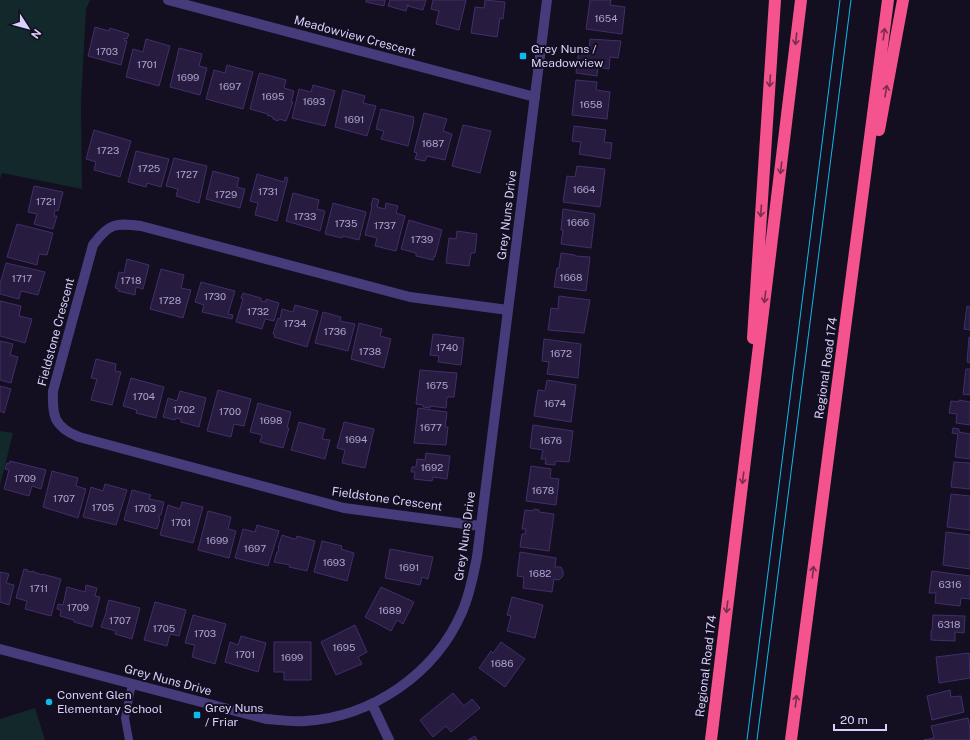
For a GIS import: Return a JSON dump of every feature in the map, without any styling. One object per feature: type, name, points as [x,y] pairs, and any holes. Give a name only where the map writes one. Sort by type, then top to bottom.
[{"type":"highway","points":[[748,440],[751,356],[775,0]]},
{"type":"highway","name":"Regional Road 174","points":[[711,740],[801,0]]},
{"type":"highway","name":"Regional Road 174","points":[[791,740],[888,0]]},
{"type":"highway","points":[[829,448],[874,157],[903,0]]},
{"type":"street","name":"Meadowview Crescent","points":[[168,0],[535,97]]},
{"type":"street","name":"Grey Nuns Drive","points":[[0,649],[266,719],[305,721],[349,714],[382,700],[414,677],[430,661],[454,629],[462,612],[471,586],[477,557],[547,0]]},
{"type":"street","name":"Fieldstone Crescent","points":[[480,526],[344,508],[79,437],[68,432],[58,423],[52,410],[53,391],[93,245],[102,233],[111,226],[122,223],[141,226],[410,297],[508,310]]},
{"type":"street","points":[[372,704],[390,740]]},
{"type":"lane","points":[[128,740],[125,718],[132,684]]},
{"type":"green space","points":[[0,0],[90,0],[86,9],[81,104],[82,189],[2,173],[0,179]]},
{"type":"green space","points":[[0,431],[13,433],[0,486]]},
{"type":"green space","points":[[35,708],[45,740],[0,740],[0,719]]},
{"type":"building","points":[[366,0],[385,0],[384,6],[366,2]]},
{"type":"building","points":[[390,0],[426,0],[423,10],[408,6],[408,4],[406,11],[388,6]]},
{"type":"building","points":[[433,0],[466,0],[459,30],[436,24],[439,11],[431,9]]},
{"type":"building","points":[[485,0],[505,2],[503,19],[500,18],[497,37],[471,33],[475,7],[484,8]]},
{"type":"building","points":[[590,0],[611,0],[610,5],[625,7],[622,34],[586,29]]},
{"type":"building","points":[[95,27],[109,31],[110,28],[129,34],[127,39],[124,38],[124,40],[127,41],[121,65],[88,56]]},
{"type":"building","points":[[146,39],[170,46],[159,86],[126,77],[133,49],[143,52]]},
{"type":"building","points":[[590,39],[621,41],[618,58],[610,57],[609,69],[598,67],[597,76],[576,73],[579,49],[589,51]]},
{"type":"building","points":[[179,48],[202,54],[199,66],[207,68],[200,95],[170,87]]},
{"type":"building","points":[[227,65],[253,72],[243,109],[206,99],[214,70],[225,73]]},
{"type":"building","points":[[260,73],[286,80],[284,88],[294,91],[291,102],[293,102],[286,121],[279,119],[278,121],[267,115],[268,114],[250,109]]},
{"type":"building","points":[[576,80],[597,82],[596,90],[610,92],[607,119],[572,115]]},
{"type":"building","points":[[313,85],[335,91],[325,126],[292,118],[299,89],[311,92]]},
{"type":"building","points":[[343,90],[365,96],[363,103],[376,106],[367,136],[335,127]]},
{"type":"building","points":[[381,109],[414,117],[408,146],[381,139],[384,131],[376,129]]},
{"type":"building","points":[[424,113],[447,119],[443,131],[452,134],[445,160],[427,156],[425,161],[415,159],[417,153],[414,152]]},
{"type":"building","points":[[463,125],[491,131],[480,173],[452,166]]},
{"type":"building","points":[[574,126],[606,130],[604,142],[612,143],[610,159],[579,154],[581,142],[572,141]]},
{"type":"building","points":[[94,130],[131,141],[120,177],[94,170],[96,162],[86,159]]},
{"type":"building","points":[[136,151],[169,159],[161,187],[147,183],[146,187],[128,182]]},
{"type":"building","points":[[174,158],[207,166],[199,203],[176,196],[178,189],[166,186]]},
{"type":"building","points":[[577,166],[605,169],[600,207],[563,202],[567,176],[575,177]]},
{"type":"building","points":[[213,171],[239,178],[237,187],[245,189],[240,208],[206,199]]},
{"type":"building","points":[[257,174],[284,182],[285,177],[288,178],[277,221],[255,215],[258,203],[250,201]]},
{"type":"building","points":[[34,186],[63,192],[58,211],[55,210],[54,216],[57,216],[53,229],[34,224],[37,214],[28,212]]},
{"type":"building","points":[[293,193],[319,200],[317,209],[325,211],[320,231],[286,221]]},
{"type":"building","points":[[373,198],[379,200],[377,207],[385,209],[386,203],[398,206],[396,213],[405,216],[396,251],[375,246],[377,238],[365,235]]},
{"type":"building","points":[[333,203],[366,212],[359,240],[325,234]]},
{"type":"building","points":[[563,209],[595,214],[591,248],[561,244]]},
{"type":"building","points":[[409,220],[442,230],[433,260],[416,256],[416,253],[401,249]]},
{"type":"building","points":[[17,224],[53,233],[47,255],[39,254],[37,265],[7,257]]},
{"type":"building","points":[[457,231],[477,234],[475,253],[471,253],[469,266],[446,263],[449,238],[456,239]]},
{"type":"building","points":[[561,253],[590,257],[586,291],[554,287]]},
{"type":"building","points":[[127,259],[149,265],[143,289],[136,287],[135,295],[118,291],[119,289],[115,288],[119,272],[124,273]]},
{"type":"building","points":[[6,263],[45,272],[38,295],[21,291],[19,299],[0,294],[0,284]]},
{"type":"building","points":[[161,269],[184,275],[181,288],[191,290],[183,318],[150,309]]},
{"type":"building","points":[[201,282],[235,291],[228,314],[233,315],[232,319],[202,312],[204,305],[195,302]]},
{"type":"building","points":[[243,293],[261,298],[261,301],[266,302],[266,299],[279,303],[274,321],[265,319],[262,329],[236,322],[243,299],[241,298]]},
{"type":"building","points":[[559,296],[590,300],[584,333],[548,330],[551,308],[558,309]]},
{"type":"building","points":[[0,301],[21,306],[19,316],[32,319],[25,343],[0,336]]},
{"type":"building","points":[[295,305],[318,311],[307,347],[274,337],[275,335],[273,334],[278,318],[280,319],[282,309],[293,312]]},
{"type":"building","points":[[967,306],[970,307],[970,330],[964,329]]},
{"type":"building","points":[[323,312],[341,317],[340,321],[355,324],[348,351],[315,343]]},
{"type":"building","points":[[359,323],[382,329],[380,336],[391,339],[384,368],[351,359]]},
{"type":"building","points":[[433,334],[464,338],[461,365],[438,362],[439,356],[430,355]]},
{"type":"building","points":[[970,337],[970,363],[967,362]]},
{"type":"building","points":[[544,339],[581,344],[578,378],[547,374],[549,362],[542,361]]},
{"type":"building","points":[[0,341],[13,344],[10,355],[18,357],[11,383],[0,380]]},
{"type":"building","points":[[96,359],[116,364],[115,371],[121,372],[112,405],[91,400],[97,379],[91,378]]},
{"type":"building","points":[[966,369],[970,369],[970,395],[963,394]]},
{"type":"building","points":[[420,370],[457,373],[454,397],[447,397],[446,408],[430,406],[430,408],[416,404]]},
{"type":"building","points":[[131,378],[164,387],[156,418],[136,413],[137,410],[123,406]]},
{"type":"building","points":[[547,380],[576,385],[571,422],[534,416],[538,390],[545,391]]},
{"type":"building","points":[[0,386],[11,389],[4,413],[0,411]]},
{"type":"building","points":[[218,390],[251,399],[244,426],[234,424],[231,437],[207,431]]},
{"type":"building","points":[[180,391],[206,398],[199,427],[181,422],[181,419],[176,418],[175,420],[163,417],[168,398],[177,401]]},
{"type":"building","points":[[959,400],[970,402],[970,425],[956,423],[957,414],[949,413],[951,401],[959,402]]},
{"type":"building","points":[[258,403],[291,412],[287,428],[289,428],[283,448],[260,442],[262,435],[250,432]]},
{"type":"building","points":[[418,408],[447,412],[445,427],[448,427],[446,445],[414,443]]},
{"type":"building","points":[[299,422],[325,429],[322,439],[330,440],[325,459],[291,450]]},
{"type":"building","points":[[344,422],[374,429],[365,468],[342,463],[345,450],[337,448]]},
{"type":"building","points":[[533,425],[573,431],[569,462],[555,461],[555,465],[545,464],[546,459],[541,459],[543,450],[530,448]]},
{"type":"building","points":[[953,428],[959,429],[959,432],[970,434],[970,459],[955,457],[958,434],[952,433]]},
{"type":"building","points":[[426,453],[450,456],[447,479],[433,477],[432,481],[414,479],[415,472],[411,472],[412,467],[416,467],[417,459],[425,460]]},
{"type":"building","points":[[10,461],[46,470],[41,489],[32,486],[29,496],[4,489],[9,470],[5,469],[7,463],[9,464]]},
{"type":"building","points":[[954,462],[970,463],[970,489],[951,487]]},
{"type":"building","points":[[531,466],[551,469],[550,478],[559,479],[556,505],[526,501]]},
{"type":"building","points":[[52,471],[78,478],[76,486],[86,489],[78,518],[43,507]]},
{"type":"building","points":[[105,484],[127,490],[116,525],[83,517],[91,487],[103,491]]},
{"type":"building","points":[[132,490],[151,495],[149,499],[164,502],[161,515],[159,515],[160,519],[157,529],[124,520]]},
{"type":"building","points":[[951,494],[970,496],[970,530],[947,527]]},
{"type":"building","points":[[182,502],[203,507],[193,543],[160,535],[168,505],[180,509]]},
{"type":"building","points":[[534,509],[539,510],[539,512],[554,514],[549,551],[520,547],[522,534],[525,534],[526,529],[522,529],[525,510],[533,511]]},
{"type":"building","points":[[208,511],[231,517],[228,529],[236,531],[229,558],[198,550]]},
{"type":"building","points":[[257,525],[279,531],[268,566],[235,558],[243,529],[255,532]]},
{"type":"building","points":[[946,532],[970,535],[970,569],[943,565]]},
{"type":"building","points":[[282,535],[294,539],[296,539],[297,536],[315,541],[307,571],[289,567],[290,565],[274,562]]},
{"type":"building","points":[[322,541],[342,546],[341,549],[354,553],[347,581],[314,572]]},
{"type":"building","points":[[390,549],[433,557],[428,579],[422,577],[420,585],[385,578]]},
{"type":"building","points":[[520,552],[556,558],[555,567],[561,567],[563,576],[559,580],[554,579],[552,592],[523,588],[524,577],[517,576]]},
{"type":"building","points":[[24,569],[61,579],[51,616],[25,609],[27,601],[16,598]]},
{"type":"building","points":[[932,571],[970,576],[970,599],[961,598],[960,606],[935,603],[936,593],[929,593]]},
{"type":"building","points":[[0,572],[9,574],[6,583],[14,585],[9,605],[0,602]]},
{"type":"building","points":[[86,585],[97,588],[95,596],[100,597],[92,627],[60,616],[61,610],[57,609],[58,604],[63,605],[67,587],[85,592]]},
{"type":"building","points":[[381,587],[414,602],[403,624],[397,620],[391,631],[365,617]]},
{"type":"building","points":[[512,597],[543,605],[535,638],[507,631],[511,616],[507,615]]},
{"type":"building","points":[[109,600],[140,608],[132,639],[115,634],[116,631],[101,627]]},
{"type":"building","points":[[155,602],[186,610],[179,636],[170,634],[167,646],[144,640]]},
{"type":"building","points":[[193,615],[226,624],[215,664],[192,657],[195,645],[185,643]]},
{"type":"building","points":[[933,615],[965,616],[964,633],[955,632],[955,641],[931,640]]},
{"type":"building","points":[[355,625],[367,652],[358,657],[362,664],[336,675],[321,642]]},
{"type":"building","points":[[241,636],[266,643],[258,672],[225,662],[230,642],[238,645]]},
{"type":"building","points":[[274,642],[311,642],[311,680],[284,680],[284,672],[274,672]]},
{"type":"building","points":[[501,642],[525,659],[505,687],[479,668],[491,651],[493,653]]},
{"type":"building","points":[[969,653],[970,678],[939,683],[936,657]]},
{"type":"building","points":[[950,690],[951,697],[961,696],[964,712],[932,720],[927,696]]},
{"type":"building","points":[[453,693],[464,706],[472,699],[480,708],[451,732],[446,726],[433,737],[420,720]]},
{"type":"building","points":[[968,718],[970,740],[924,740],[934,738],[931,726]]},
{"type":"building","points":[[475,736],[477,740],[468,740]]},
{"type":"tram line","points":[[747,740],[840,0]]},
{"type":"tram line","points":[[757,740],[851,0]]},
{"type":"place","name":"Grey Nuns / Meadowview","points":[[523,56]]},
{"type":"place","name":"Convent Glen Elementary School","points":[[49,702]]},
{"type":"place","name":"Grey Nuns / Friar","points":[[197,715]]}]
